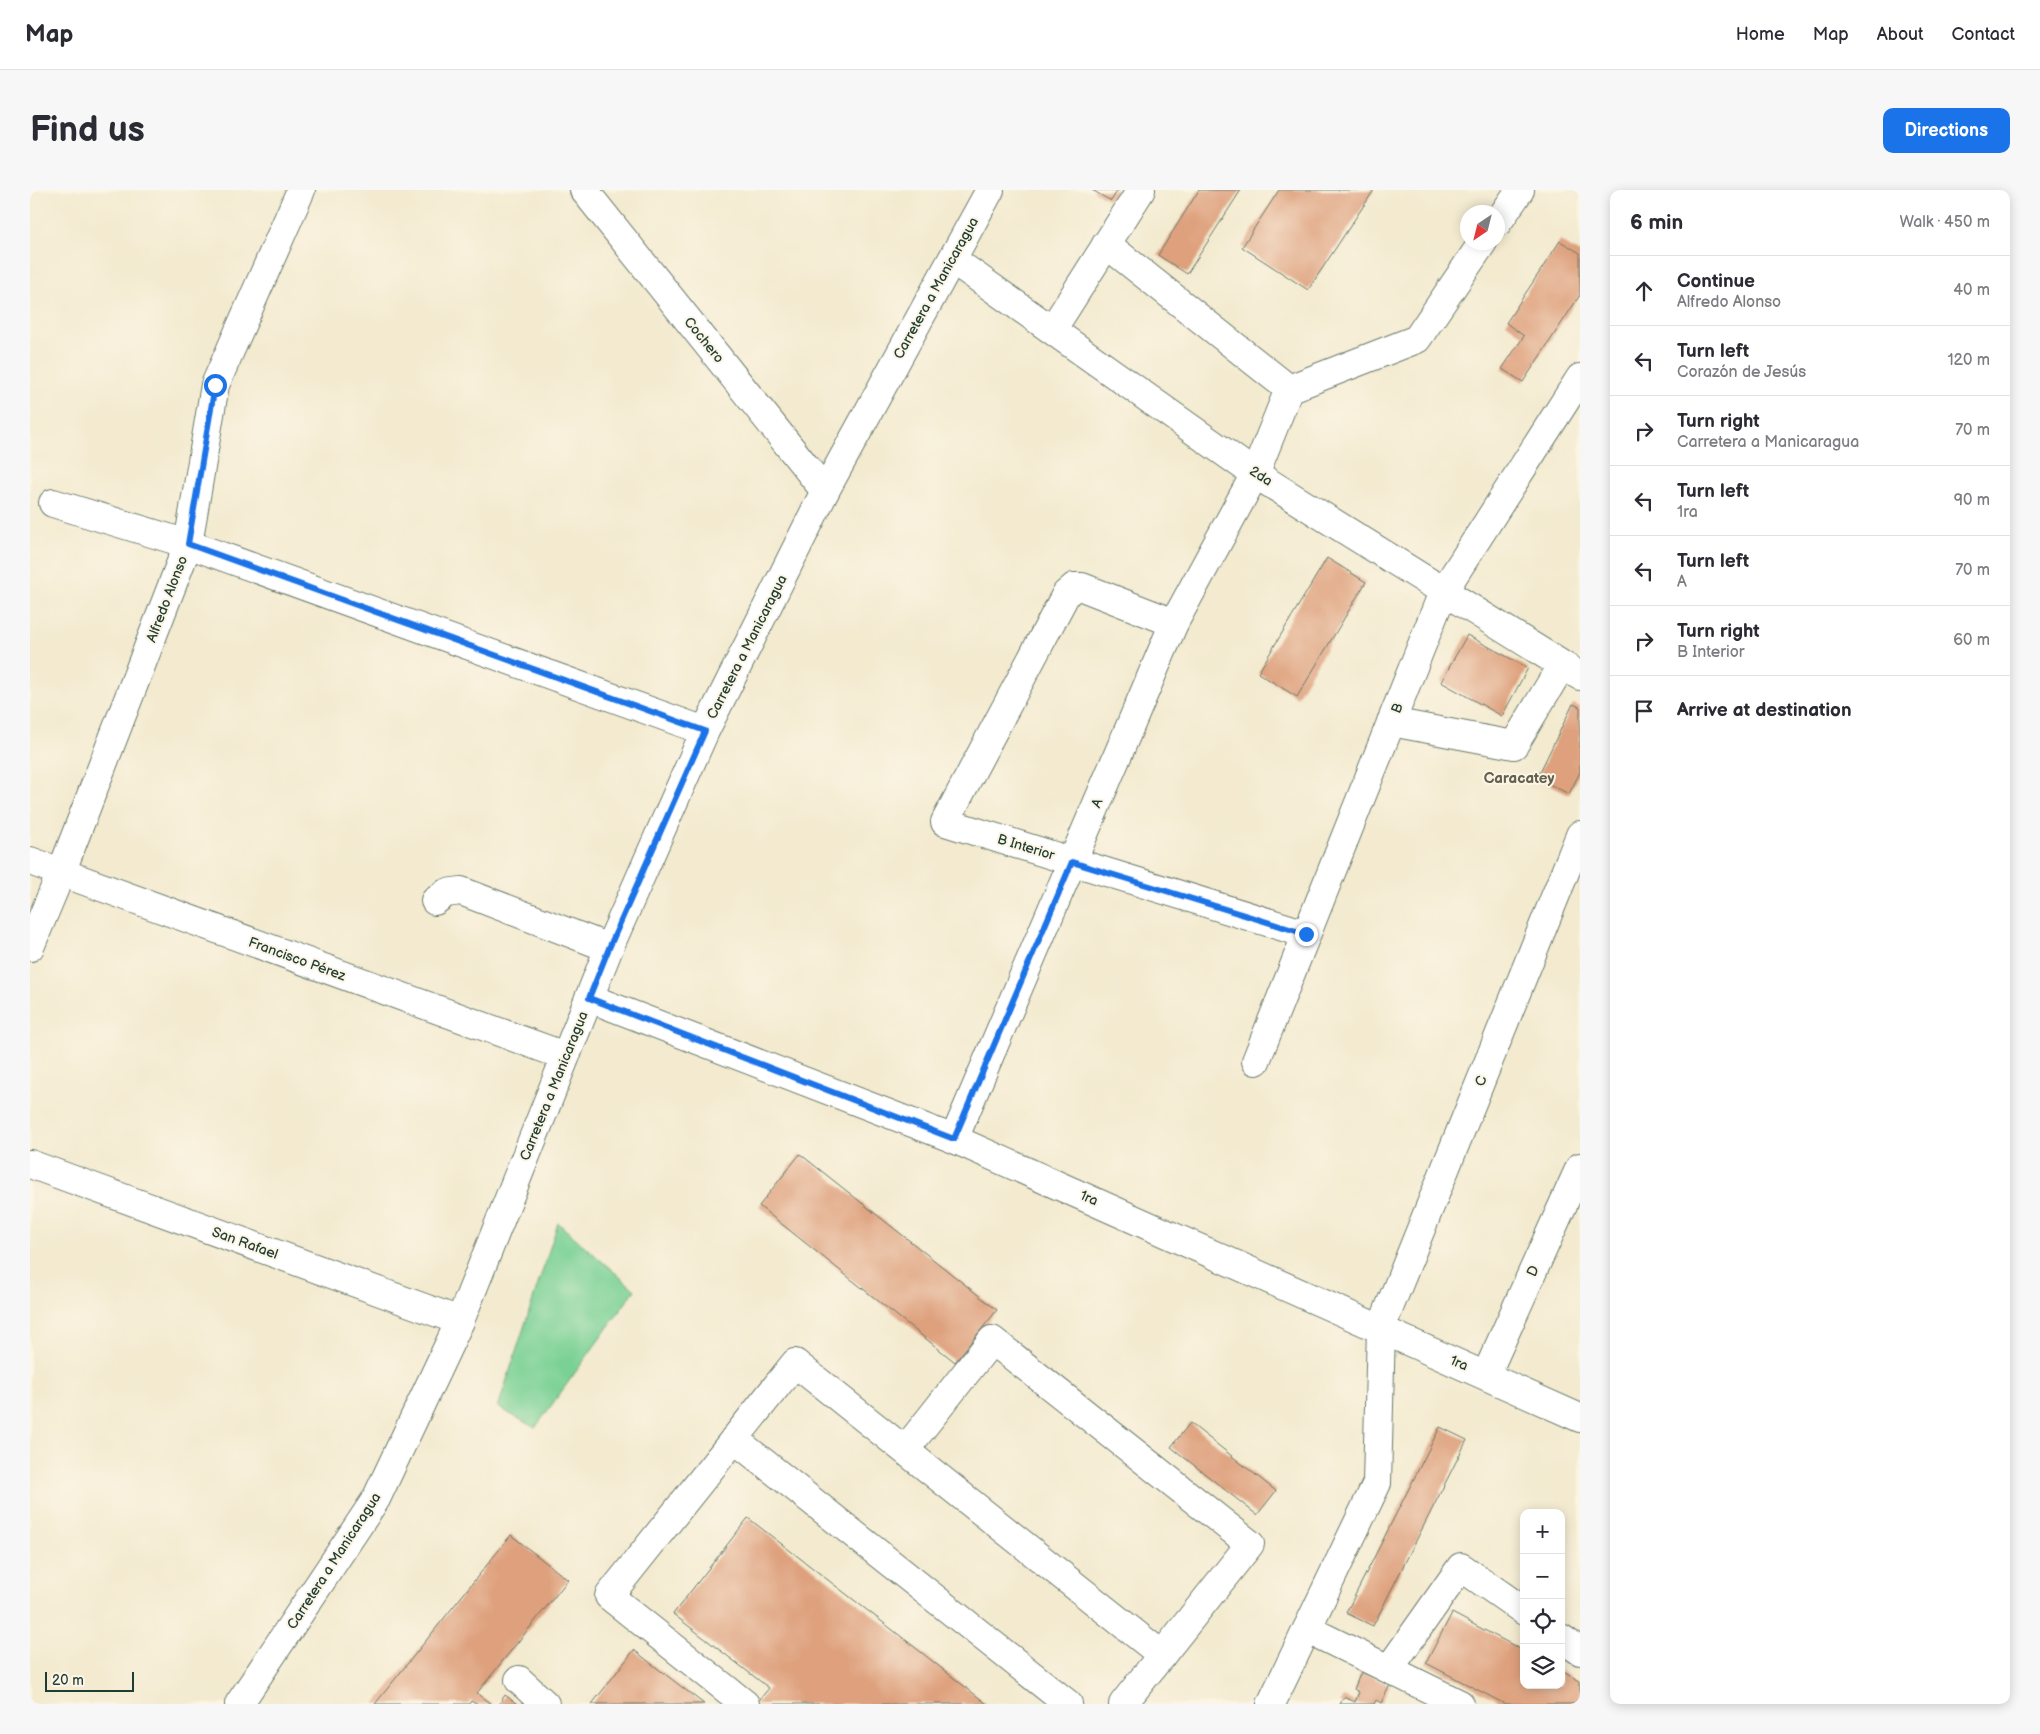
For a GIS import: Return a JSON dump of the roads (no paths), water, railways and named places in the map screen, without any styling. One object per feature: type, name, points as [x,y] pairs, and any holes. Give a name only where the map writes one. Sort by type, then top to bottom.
[{"type":"street","name":"Alfredo Alonso","points":[[30,947],[61,873],[188,544],[215,385],[301,190]]},
{"type":"street","name":"Cochero","points":[[584,190],[825,491]]},
{"type":"street","name":"Carretera a Manicaragua","points":[[239,1704],[376,1499],[460,1321],[609,948],[705,731],[825,491],[990,190]]},
{"type":"street","points":[[1052,330],[1141,190]]},
{"type":"street","points":[[1505,212],[1520,190]]},
{"type":"street","points":[[1106,244],[1290,388],[1417,339],[1478,250]]},
{"type":"street","name":"2da","points":[[953,260],[1256,474],[1571,670]]},
{"type":"street","name":"B","points":[[1256,1061],[1443,592],[1580,378]]},
{"type":"street","name":"A","points":[[954,1139],[1174,623],[1256,474],[1290,388]]},
{"type":"street","points":[[53,503],[188,544],[705,731]]},
{"type":"street","name":"B Interior","points":[[1174,623],[1082,588],[1074,587],[1066,594],[945,822],[1306,934]]},
{"type":"street","points":[[1391,722],[1514,745],[1571,670]]},
{"type":"street","name":"C","points":[[1381,1328],[1580,835]]},
{"type":"street","name":"Francisco Pérez","points":[[30,860],[61,873],[565,1056]]},
{"type":"street","points":[[434,900],[446,893],[461,891],[609,948]]},
{"type":"street","name":"1ra","points":[[589,998],[954,1139],[1580,1418]]},
{"type":"street","name":"San Rafael","points":[[30,1164],[460,1321]]},
{"type":"street","name":"D","points":[[1486,1375],[1580,1168]]},
{"type":"street","points":[[1271,1704],[1377,1483],[1381,1328]]},
{"type":"street","points":[[905,1450],[992,1340],[1250,1544],[1124,1704]]},
{"type":"street","points":[[745,1704],[609,1596],[795,1363],[1162,1655]]},
{"type":"street","points":[[734,1439],[1068,1704]]},
{"type":"street","points":[[1389,1669],[1461,1567],[1520,1608]]},
{"type":"street","points":[[1307,1629],[1460,1704]]},
{"type":"street","points":[[1565,1641],[1580,1651]]},
{"type":"street","points":[[520,1680],[545,1704]]},
{"type":"district","name":"Caracatey","points":[[1519,778]]}]
